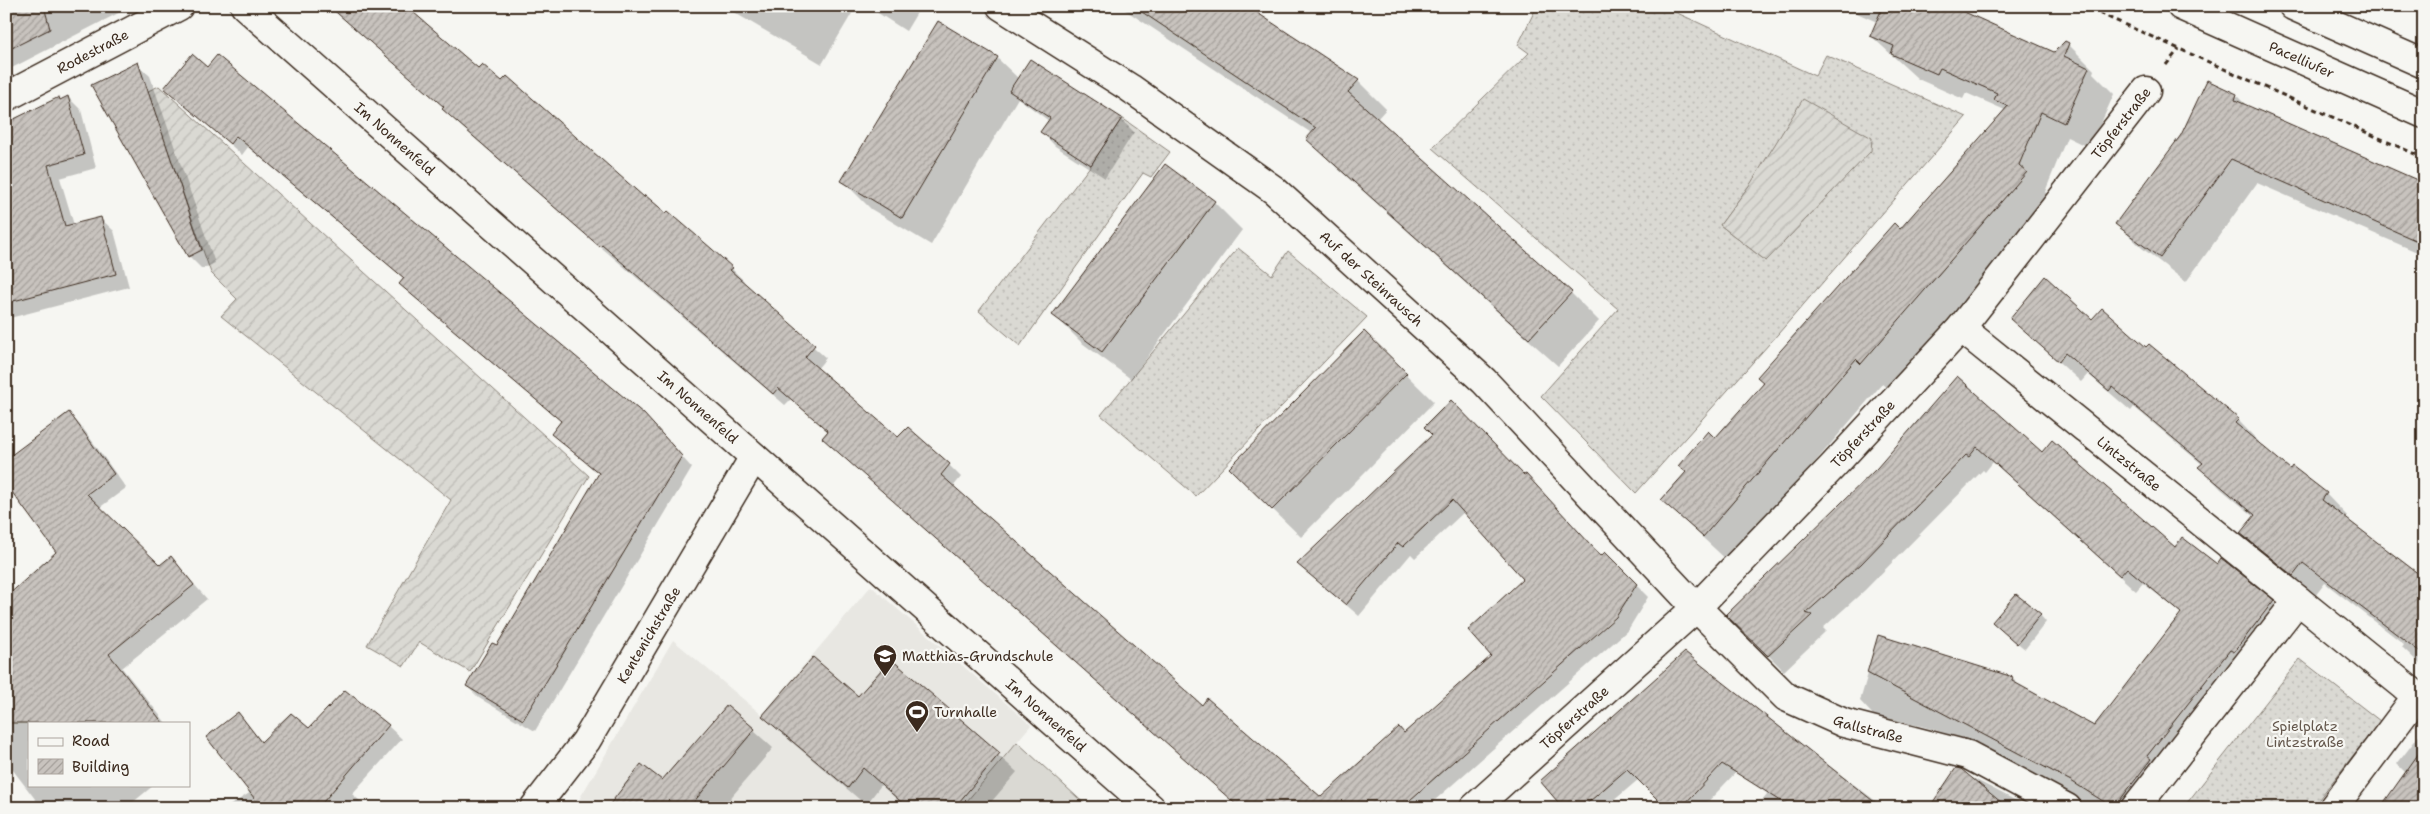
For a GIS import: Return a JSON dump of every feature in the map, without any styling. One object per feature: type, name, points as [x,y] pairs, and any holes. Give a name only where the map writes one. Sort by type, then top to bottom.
[{"type":"street","name":"Rodestraße","points":[[6,97],[179,6]]},
{"type":"street","name":"Im Nonnenfeld","points":[[245,6],[1150,808]]},
{"type":"street","name":"Auf der Steinrausch","points":[[1001,6],[1130,88],[1274,190],[1484,381],[1696,607]]},
{"type":"street","points":[[2293,6],[2424,64]]},
{"type":"street","name":"Pacelliufer","points":[[2192,11],[2424,114]]},
{"type":"street","name":"Töpferstraße","points":[[1474,808],[1696,607],[1833,466],[1961,328],[2146,90]]},
{"type":"street","name":"Lintzstraße","points":[[1961,328],[2417,696],[2333,808]]},
{"type":"street","name":"Kentenichstraße","points":[[534,808],[586,741],[754,457]]},
{"type":"street","points":[[2135,808],[2298,600]]},
{"type":"street","name":"Gallstraße","points":[[1696,607],[1786,697],[1844,724],[1968,755],[2067,808]]},
{"type":"path","points":[[2083,6],[2424,158]]},
{"type":"path","name":"Töpferstraße","points":[[2146,90],[2179,49],[2192,11]]},
{"type":"shaded area","name":"Matthias-Grundschule","points":[[871,586],[1031,725],[961,808],[574,808],[673,640],[762,715]]},
{"type":"green space","points":[[1537,6],[1662,6],[1815,76],[1826,55],[1966,117],[1778,334],[1636,493],[1541,396],[1618,309],[1432,148],[1529,53],[1518,45]],"holes":[[[1751,183],[1766,261],[1720,225]]]},
{"type":"green space","points":[[159,86],[589,476],[470,672],[419,642],[404,666],[367,645],[451,500],[221,316],[237,299],[211,273],[163,137],[139,95]]},
{"type":"green space","points":[[1803,99],[1872,138],[1871,151],[1766,261],[1720,225],[1751,183]]},
{"type":"green space","points":[[1122,118],[1170,152],[1151,177],[1143,173],[1020,346],[979,311],[1091,165]]},
{"type":"green space","points":[[1238,248],[1272,275],[1288,251],[1367,317],[1196,496],[1101,415]]},
{"type":"green space","name":"Spielplatz Lintzstraße","points":[[2300,659],[2380,721],[2312,808],[2183,808]]},
{"type":"green space","points":[[1017,742],[1089,808],[961,808]]},
{"type":"building","points":[[6,6],[44,6],[50,29],[6,51]]},
{"type":"building","points":[[329,6],[406,6],[478,68],[482,64],[502,81],[507,76],[644,197],[645,195],[666,213],[668,211],[712,249],[733,268],[730,270],[815,345],[805,357],[898,437],[908,427],[950,464],[941,475],[1202,705],[1207,698],[1321,797],[1399,727],[1404,733],[1491,656],[1468,630],[1523,579],[1452,500],[1403,547],[1398,543],[1346,605],[1297,564],[1432,435],[1424,427],[1451,400],[1524,475],[1526,474],[1601,556],[1605,552],[1637,584],[1616,617],[1401,808],[1240,808],[822,438],[828,431],[778,388],[773,394],[602,245],[600,247],[442,109],[444,107]]},
{"type":"building","points":[[1133,6],[1247,6],[1359,80],[1348,92],[1572,292],[1529,339],[1306,139],[1316,128]]},
{"type":"building","points":[[1883,6],[1951,6],[2054,52],[2065,41],[2069,43],[2064,56],[2089,68],[2064,123],[2041,112],[2019,165],[2027,172],[1861,364],[1856,359],[1703,537],[1661,500],[1686,472],[1678,466],[1708,431],[1715,438],[1764,383],[1757,377],[1894,223],[1900,229],[2008,106],[1994,100],[1997,93],[1940,68],[1937,74],[1891,54],[1894,46],[1870,36]]},
{"type":"building","points":[[938,21],[998,57],[902,218],[841,181]]},
{"type":"building","points":[[192,54],[207,67],[217,55],[644,414],[682,456],[523,720],[466,686],[492,643],[497,645],[599,473],[551,434],[561,421],[399,284],[404,278],[236,136],[230,144],[164,88]]},
{"type":"building","points":[[1030,59],[1122,118],[1091,165],[1040,132],[1050,118],[1009,91]]},
{"type":"building","points":[[138,62],[202,250],[188,257],[91,85]]},
{"type":"building","points":[[2207,80],[2237,94],[2235,100],[2424,183],[2424,244],[2231,159],[2160,258],[2115,224],[2181,135]]},
{"type":"building","points":[[68,96],[84,155],[48,165],[65,226],[101,217],[116,274],[6,303],[6,123],[59,97],[60,100]]},
{"type":"building","points":[[1165,164],[1215,201],[1102,352],[1052,315]]},
{"type":"building","points":[[2045,276],[2092,319],[2102,308],[2146,347],[2149,344],[2239,419],[2235,423],[2290,469],[2292,466],[2327,493],[2322,500],[2424,578],[2424,655],[2303,563],[2293,576],[2240,533],[2255,515],[2198,467],[2203,463],[2112,387],[2109,391],[2065,353],[2059,362],[2010,319]]},
{"type":"building","points":[[1364,331],[1407,373],[1272,510],[1229,468]]},
{"type":"building","points":[[1957,376],[2042,452],[2052,440],[2175,547],[2182,537],[2217,564],[2221,558],[2274,600],[2234,652],[2230,650],[2147,756],[2151,759],[2114,808],[2071,781],[1867,673],[1878,635],[2013,677],[2012,681],[2094,726],[2181,613],[2127,568],[2120,576],[1977,447],[1969,457],[1966,455],[1861,564],[1806,613],[1812,615],[1768,656],[1726,615],[1877,468]]},
{"type":"building","points":[[69,412],[114,474],[87,494],[160,565],[171,556],[194,585],[109,654],[162,722],[6,723],[6,597],[56,552],[6,484],[6,459]]},
{"type":"building","points":[[2016,594],[2041,614],[2017,644],[1992,622]]},
{"type":"building","points":[[1685,652],[1882,808],[1792,808],[1722,764],[1681,808],[1666,808],[1627,769],[1582,808],[1563,808],[1540,781]]},
{"type":"building","name":"Turnhalle","points":[[813,657],[858,696],[891,659],[1000,753],[954,808],[908,808],[863,768],[848,788],[762,716]]},
{"type":"building","points":[[345,690],[389,725],[318,808],[262,808],[206,737],[238,712],[261,742],[291,713],[309,728]]},
{"type":"building","points":[[727,705],[755,729],[692,804],[698,808],[607,808],[641,764],[662,780]]},
{"type":"building","points":[[2424,746],[2424,808],[2380,808]]},
{"type":"building","points":[[1956,768],[1961,769],[2008,808],[1929,808]]},
{"type":"place","name":"Matthias-Grundschule","points":[[885,677]]},
{"type":"place","name":"Turnhalle","points":[[917,733]]}]
